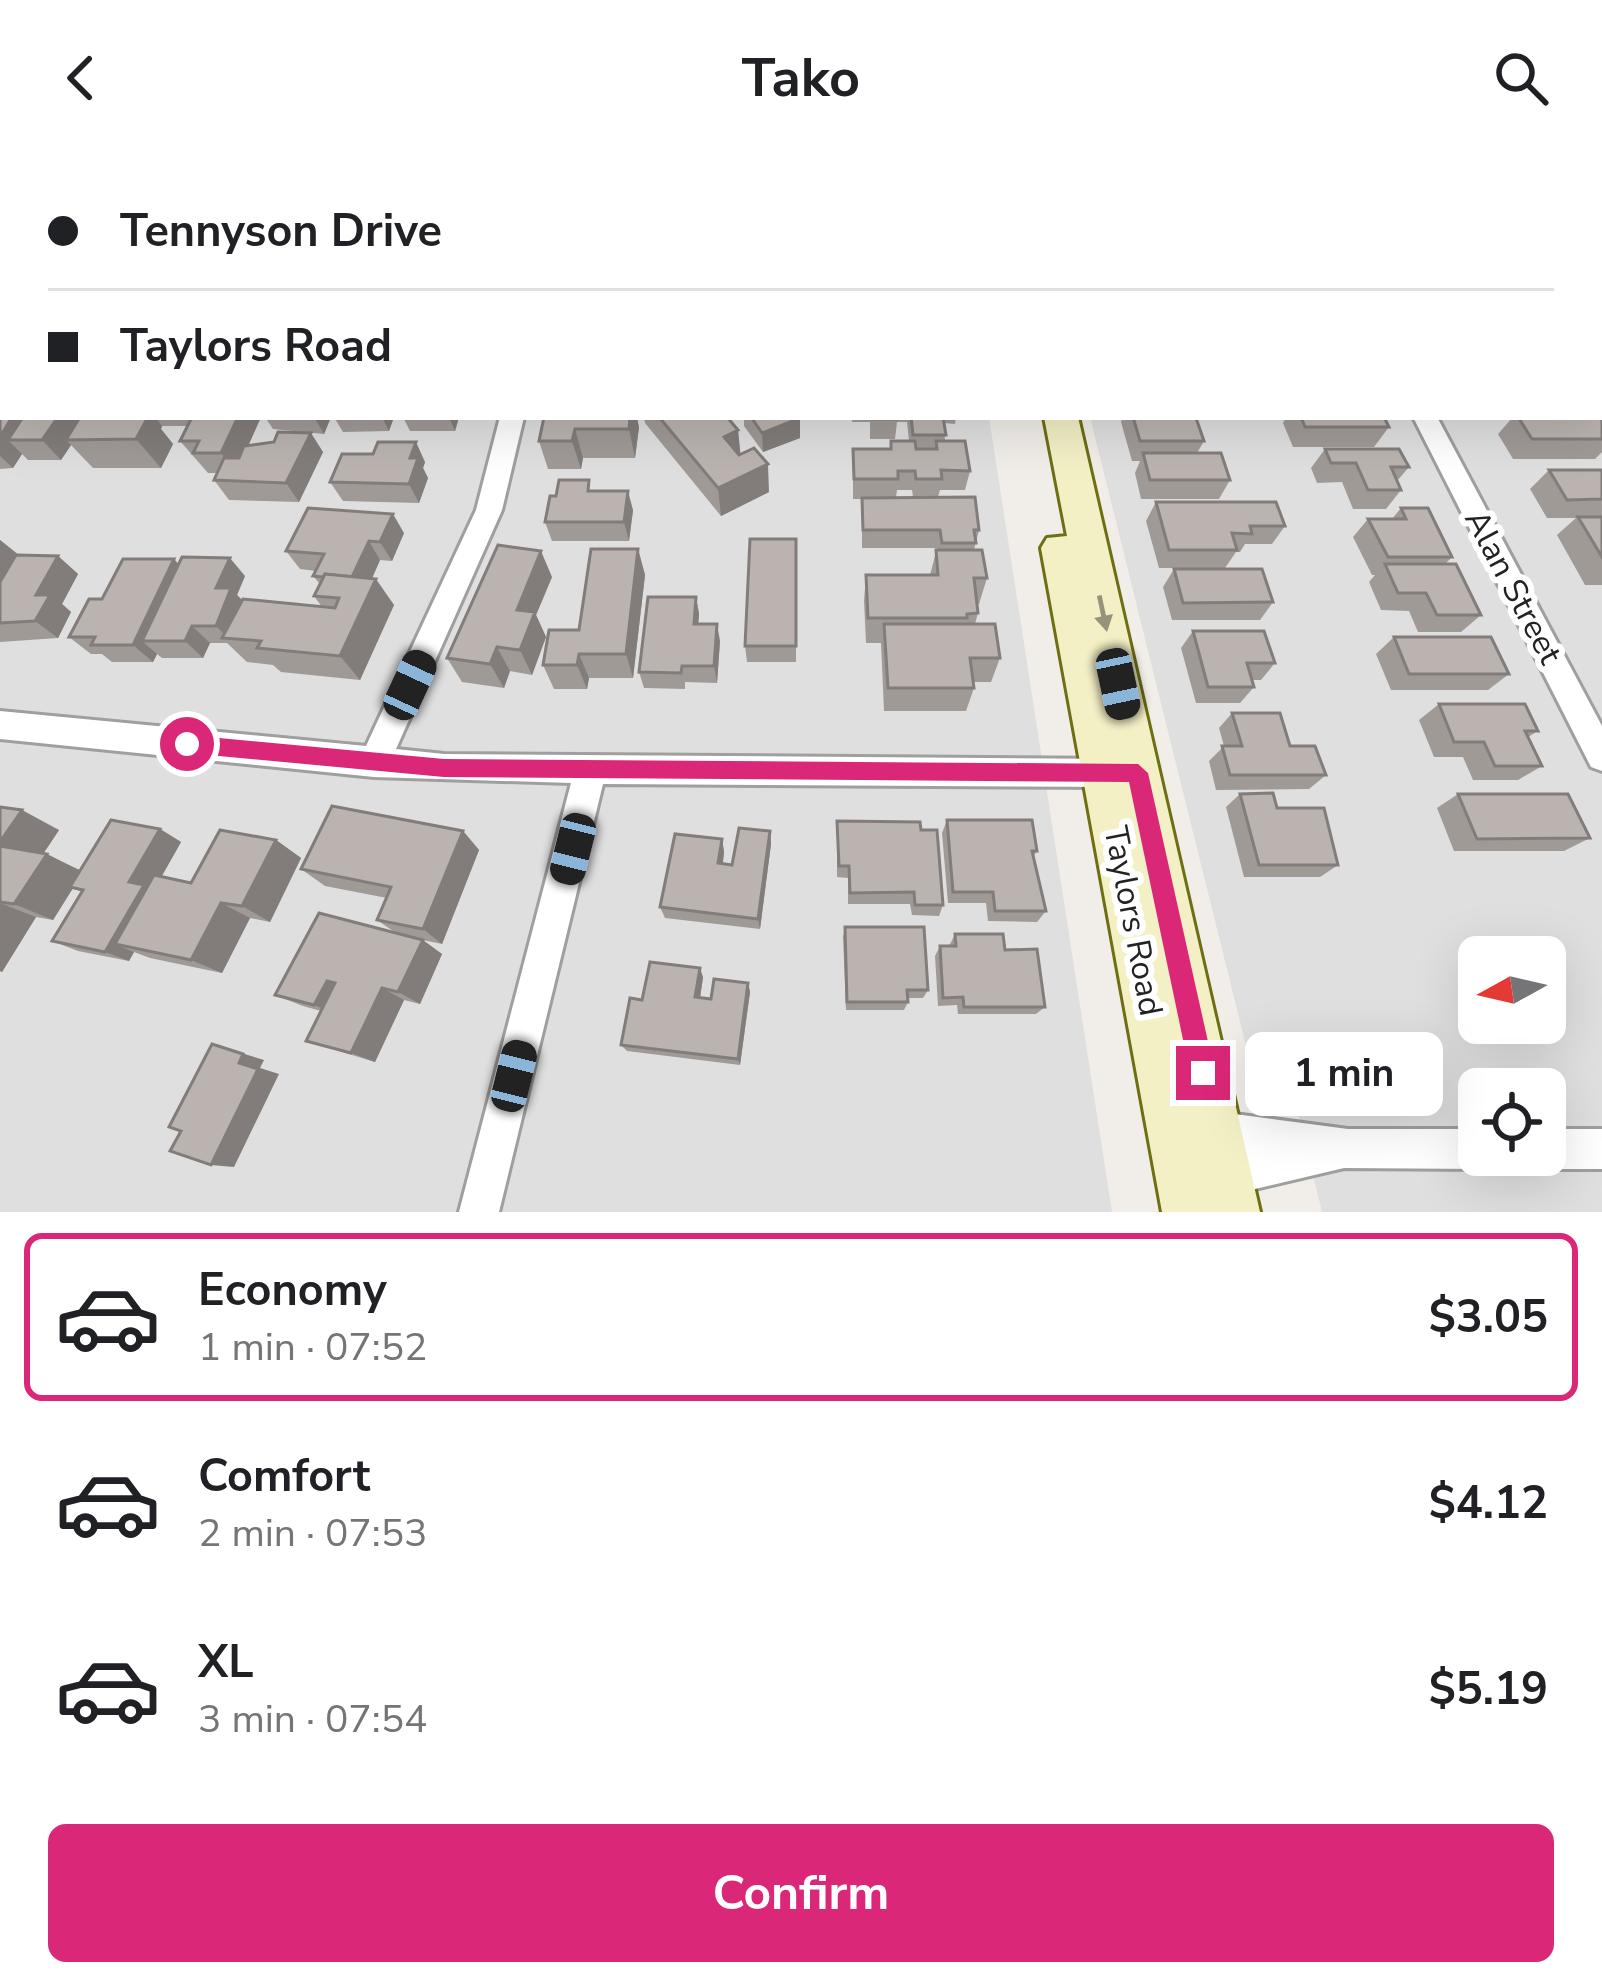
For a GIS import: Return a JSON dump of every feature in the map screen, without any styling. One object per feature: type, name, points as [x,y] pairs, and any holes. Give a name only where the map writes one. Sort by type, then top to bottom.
[{"type":"main road","name":"Taylors Road","points":[[1036,420],[1121,773]]},
{"type":"main road","name":"Taylors Road","points":[[1062,420],[1121,773],[1203,1174]]},
{"type":"street","points":[[374,763],[489,510],[511,420]]},
{"type":"street","name":"Alan Street","points":[[1427,420],[1602,757]]},
{"type":"street","points":[[0,725],[444,768],[1121,773]]},
{"type":"street","points":[[479,1212],[591,768]]},
{"type":"street","points":[[1203,1174],[1348,1150],[1458,1149]]},
{"type":"street","points":[[1566,1149],[1602,1149]]},
{"type":"shaded area","points":[[0,420],[989,420],[1112,1212],[0,1212]]},
{"type":"shaded area","points":[[1091,420],[1602,420],[1602,1212],[1322,1212],[1292,1089],[1246,1046]]},
{"type":"building","points":[[21,420],[56,420],[42,440],[8,440]]},
{"type":"building","points":[[78,420],[146,420],[136,439],[66,440]]},
{"type":"building","points":[[190,420],[237,420],[221,453],[193,453],[199,441],[180,441]]},
{"type":"building","points":[[543,420],[630,420],[629,429],[575,429],[572,441],[539,441]]},
{"type":"building","points":[[661,420],[730,420],[738,430],[724,437],[739,455],[754,448],[768,464],[718,488]]},
{"type":"building","points":[[753,420],[795,420],[762,433]]},
{"type":"building","points":[[911,420],[944,420],[946,435],[913,435]]},
{"type":"building","points":[[1134,420],[1197,420],[1204,441],[1140,441]]},
{"type":"building","points":[[1302,420],[1386,420],[1389,427],[1305,427]]},
{"type":"building","points":[[1520,420],[1602,420],[1602,439],[1532,439]]},
{"type":"building","points":[[278,432],[311,433],[286,483],[214,480],[224,458],[239,458],[244,446],[274,442]]},
{"type":"building","points":[[891,441],[915,441],[916,449],[937,449],[936,441],[965,441],[970,471],[941,470],[942,479],[916,479],[915,471],[898,471],[898,479],[854,479],[853,449],[891,449]]},
{"type":"building","points":[[378,442],[416,442],[410,458],[418,458],[409,484],[330,482],[342,454],[373,454]]},
{"type":"building","points":[[1325,449],[1399,449],[1409,467],[1391,467],[1401,490],[1368,490],[1356,463],[1331,463]]},
{"type":"building","points":[[1143,453],[1221,453],[1230,480],[1150,480]]},
{"type":"building","points":[[1549,470],[1602,470],[1602,499],[1567,500]]},
{"type":"building","points":[[559,480],[589,480],[588,491],[628,491],[624,522],[545,522]]},
{"type":"building","points":[[975,497],[976,543],[942,543],[940,530],[863,530],[862,498]]},
{"type":"building","points":[[1156,502],[1276,502],[1285,526],[1250,526],[1252,534],[1232,533],[1237,550],[1169,550]]},
{"type":"building","points":[[308,508],[393,514],[380,542],[369,541],[352,577],[323,577],[313,576],[324,554],[286,551]]},
{"type":"building","points":[[1401,508],[1428,508],[1452,557],[1388,557],[1368,519],[1406,519]]},
{"type":"building","points":[[1578,517],[1602,517],[1602,557]]},
{"type":"building","points":[[750,539],[796,539],[796,646],[745,646]]},
{"type":"building","points":[[498,545],[541,551],[517,610],[535,612],[520,650],[497,647],[490,664],[447,658]]},
{"type":"building","points":[[591,549],[638,549],[626,654],[579,654],[577,665],[543,665],[549,630],[579,630]]},
{"type":"building","points":[[936,550],[982,550],[987,578],[974,578],[978,613],[967,614],[967,618],[868,618],[866,575],[938,575]]},
{"type":"building","points":[[16,555],[58,556],[36,595],[50,595],[35,621],[0,623],[0,582]]},
{"type":"building","points":[[182,557],[230,558],[216,588],[231,588],[216,626],[192,626],[185,641],[142,641]]},
{"type":"building","points":[[123,559],[174,559],[133,645],[91,645],[95,637],[69,637],[89,599],[102,599]]},
{"type":"building","points":[[1385,564],[1456,564],[1481,615],[1437,615],[1426,593],[1398,593]]},
{"type":"building","points":[[1174,569],[1262,569],[1273,602],[1183,603]]},
{"type":"building","points":[[325,574],[376,579],[340,656],[257,648],[261,641],[222,638],[243,599],[335,608],[339,598],[314,596]]},
{"type":"building","points":[[648,597],[696,597],[694,624],[717,624],[714,666],[682,666],[681,673],[639,672]]},
{"type":"building","points":[[884,624],[995,624],[1000,658],[970,658],[974,688],[888,688]]},
{"type":"building","points":[[1193,631],[1264,631],[1275,663],[1247,663],[1254,687],[1208,687]]},
{"type":"building","points":[[1394,637],[1491,637],[1509,674],[1409,674]]},
{"type":"building","points":[[1439,704],[1525,704],[1538,731],[1525,731],[1542,766],[1495,766],[1484,742],[1454,742]]},
{"type":"building","points":[[1232,713],[1280,713],[1290,746],[1315,746],[1326,775],[1230,775],[1222,746],[1242,746]]},
{"type":"building","points":[[1273,793],[1277,808],[1324,808],[1338,865],[1259,865],[1240,794]]},
{"type":"building","points":[[1458,794],[1568,794],[1590,838],[1477,839]]},
{"type":"building","points":[[332,806],[463,831],[423,929],[377,920],[391,887],[301,869]]},
{"type":"building","points":[[0,807],[22,810],[0,842]]},
{"type":"building","points":[[111,820],[160,829],[129,882],[144,885],[105,952],[52,941],[83,890],[70,887]]},
{"type":"building","points":[[947,820],[1032,820],[1037,851],[1032,851],[1046,911],[995,911],[993,892],[953,892]]},
{"type":"building","points":[[837,821],[920,822],[921,830],[937,830],[943,905],[915,905],[914,892],[850,893],[849,866],[839,866]]},
{"type":"building","points":[[739,828],[770,831],[758,919],[660,907],[675,834],[722,839],[718,863],[732,865]]},
{"type":"building","points":[[220,830],[276,840],[242,906],[221,903],[191,960],[115,944],[154,875],[191,883]]},
{"type":"building","points":[[0,846],[47,854],[14,904],[0,902]]},
{"type":"building","points":[[319,913],[423,940],[398,992],[382,988],[351,1053],[306,1041],[335,983],[327,981],[314,1005],[275,995]]},
{"type":"building","points":[[845,927],[924,927],[928,990],[907,990],[908,1002],[847,1002]]},
{"type":"building","points":[[955,934],[1003,934],[1005,950],[1037,949],[1045,1007],[964,1007],[963,997],[943,998],[940,946],[956,946]]},
{"type":"building","points":[[650,962],[700,968],[695,997],[711,999],[714,979],[748,983],[738,1059],[621,1045],[630,998],[642,1000]]},
{"type":"building","points":[[212,1044],[243,1054],[239,1063],[258,1069],[211,1165],[170,1151],[181,1131],[169,1127]]},
{"type":"route","points":[[187,744],[444,768],[1138,773],[1203,1073]]}]
